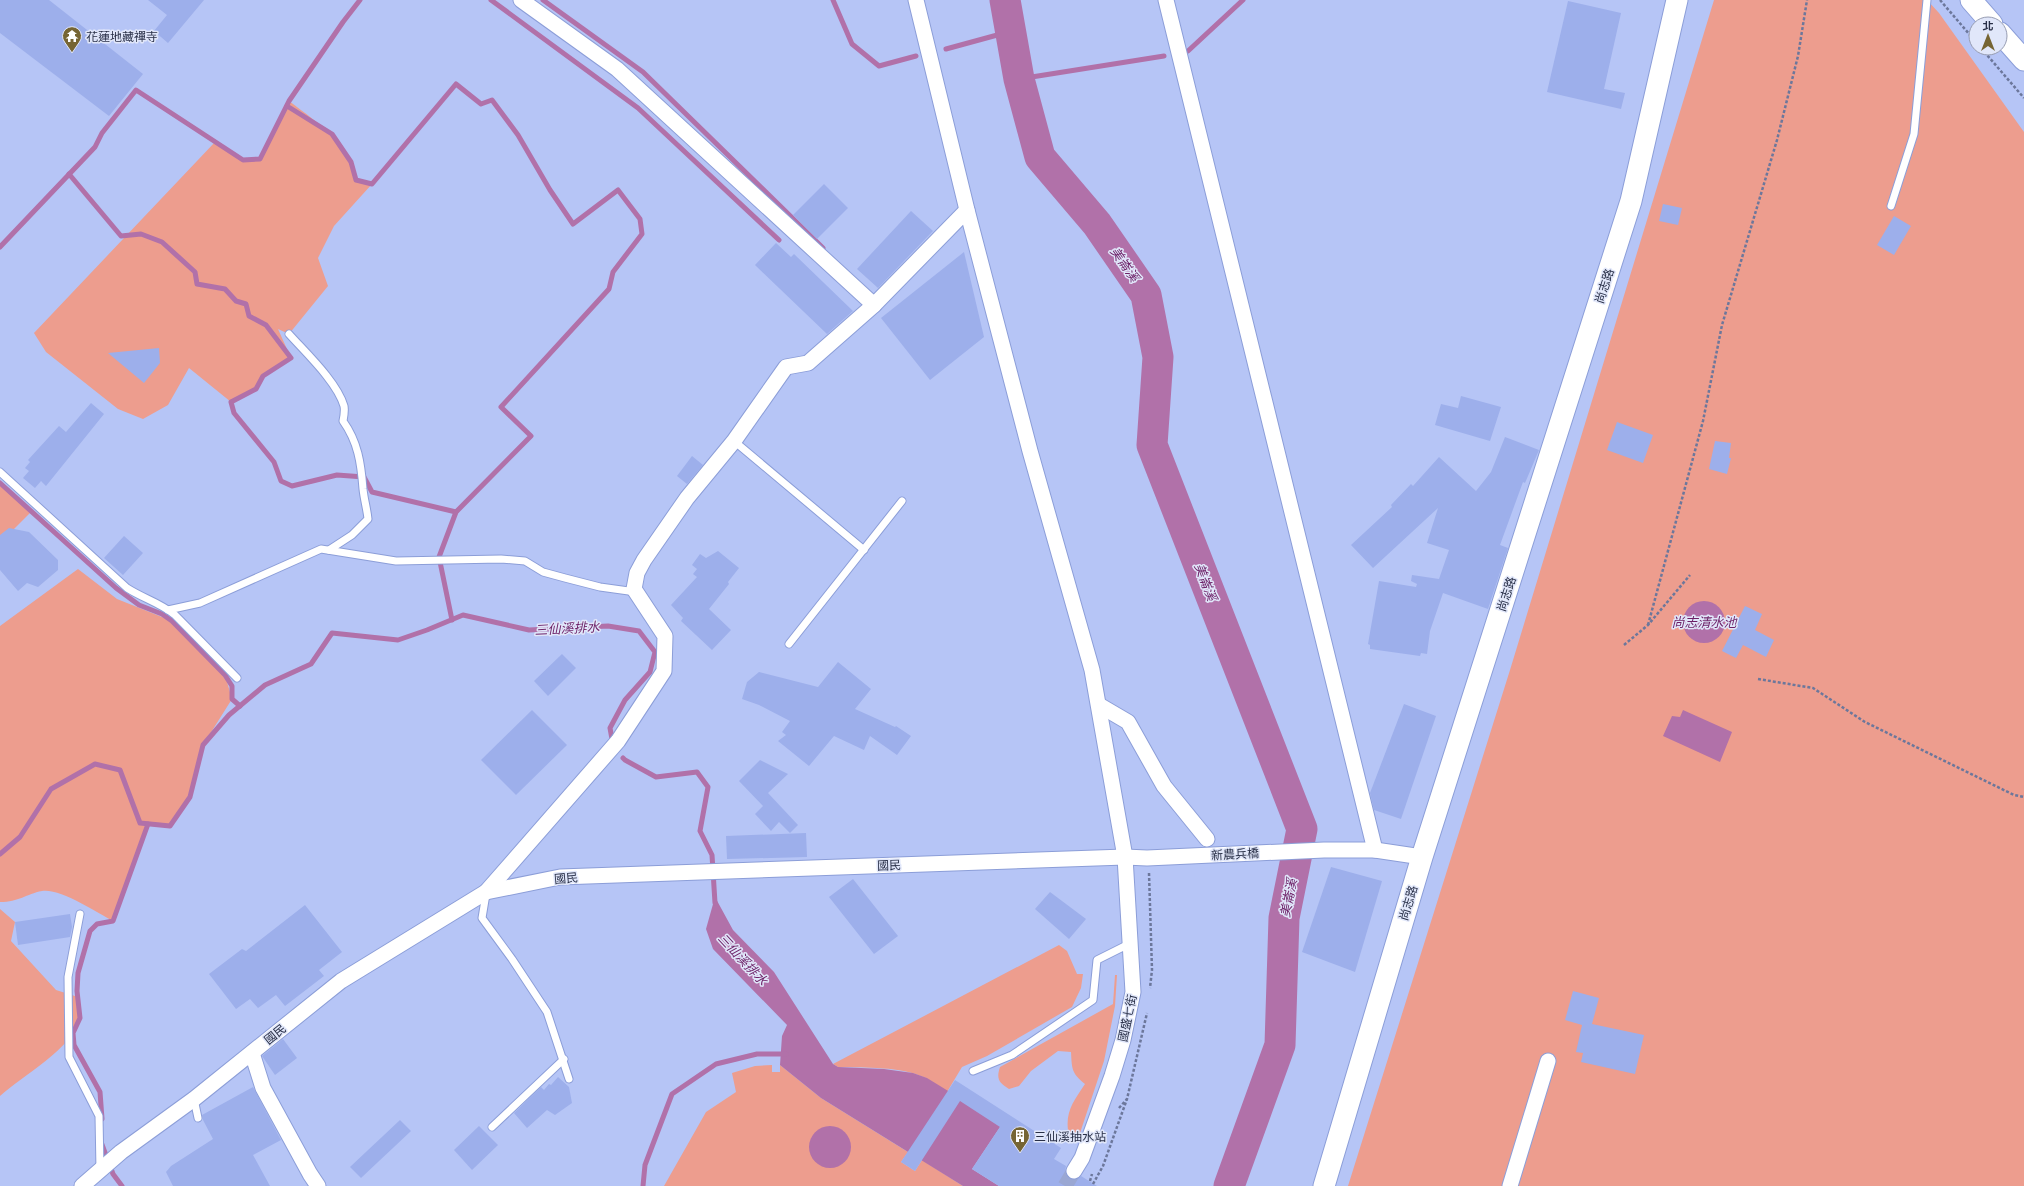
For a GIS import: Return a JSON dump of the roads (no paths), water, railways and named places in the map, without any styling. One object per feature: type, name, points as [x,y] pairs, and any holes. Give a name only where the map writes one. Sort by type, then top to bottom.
[{"type":"street","points":[[521,0],[617,69],[874,305]]},
{"type":"street","name":"國盛七街","points":[[916,0],[967,210],[1030,451],[1092,670],[1125,857],[1132,942],[1133,992],[1123,1040],[1112,1076],[1082,1158],[1074,1171]]},
{"type":"street","points":[[1166,0],[1375,850]]},
{"type":"street","name":"尚志路","points":[[1324,1186],[1422,857],[1631,202],[1677,0]]},
{"type":"street","points":[[1971,0],[1985,16]]},
{"type":"street","points":[[2008,42],[2024,60]]},
{"type":"street","points":[[486,892],[618,740],[664,671],[665,636],[634,589],[637,573],[644,560],[687,498],[734,441],[786,367],[808,363],[874,305],[967,210]]},
{"type":"street","points":[[1099,705],[1128,722],[1164,786],[1207,839]]},
{"type":"street","name":"新農兵橋","points":[[1147,858],[1324,850],[1375,850],[1422,857]]},
{"type":"street","name":"國民","points":[[82,1186],[121,1152],[194,1099],[341,982],[486,892],[560,877],[1125,857],[1147,858]]},
{"type":"street","points":[[252,1053],[263,1088],[318,1186]]},
{"type":"street","points":[[1510,1186],[1548,1061]]},
{"type":"lane","points":[[1892,206],[1914,134],[1927,0]]},
{"type":"lane","points":[[289,334],[332,384],[344,405],[345,414],[342,421],[351,433],[356,445],[362,469],[368,520],[352,535],[329,550]]},
{"type":"lane","points":[[734,441],[864,550]]},
{"type":"lane","points":[[0,472],[128,588],[142,598],[159,604],[168,610],[237,678]]},
{"type":"lane","points":[[789,644],[902,501]]},
{"type":"lane","points":[[168,610],[200,603],[321,549],[396,561],[501,559],[526,561],[543,572],[600,587],[636,592]]},
{"type":"lane","points":[[486,892],[482,918],[512,959],[547,1012],[564,1059],[569,1079]]},
{"type":"lane","points":[[80,914],[68,977],[69,1057],[99,1116],[100,1171]]},
{"type":"lane","points":[[973,1071],[1012,1055],[1093,1000],[1097,960],[1132,942]]},
{"type":"lane","points":[[492,1126],[564,1059]]},
{"type":"lane","points":[[194,1099],[198,1118]]},
{"type":"water","name":"尚志清水池","points":[[1704,601],[1719,607],[1725,622],[1719,637],[1704,643],[1689,637],[1683,622],[1689,607]]},
{"type":"water","points":[[1683,710],[1732,732],[1720,762],[1663,736],[1672,716],[1680,717]]},
{"type":"water","points":[[715,897],[733,930],[774,972],[833,1064],[838,1067],[884,1069],[913,1073],[927,1078],[1002,1124],[972,1169],[999,1186],[963,1186],[821,1098],[780,1065],[782,1036],[787,1025],[713,949],[706,929]]},
{"type":"water","points":[[830,1126],[845,1132],[851,1147],[845,1162],[830,1168],[815,1162],[809,1147],[815,1132]]},
{"type":"waterway","points":[[0,247],[95,147],[102,133],[136,90],[243,160],[260,159],[289,101],[343,22],[360,0]]},
{"type":"waterway","points":[[491,0],[638,108],[779,240]]},
{"type":"waterway","points":[[543,0],[643,72],[823,248]]},
{"type":"waterway","points":[[833,0],[852,44],[879,66],[916,56]]},
{"type":"waterway","name":"美崙溪","points":[[1005,0],[1019,79],[1040,157],[1097,224],[1146,295],[1158,357],[1152,445],[1302,829],[1284,918],[1280,1045],[1229,1186]]},
{"type":"waterway","points":[[1188,51],[1243,0]]},
{"type":"waterway","points":[[946,49],[1012,31]]},
{"type":"waterway","points":[[1019,79],[1164,56]]},
{"type":"waterway","points":[[287,106],[332,134],[351,162],[356,180],[372,184],[456,84],[481,104],[492,100],[518,135],[550,190],[573,224],[618,190],[640,219],[642,234],[613,272],[609,289],[501,407],[531,436],[456,512],[439,557],[452,620]]},
{"type":"waterway","points":[[69,174],[121,236],[141,234],[162,242],[195,272],[197,284],[225,289],[236,301],[246,304],[249,316],[266,325],[291,358],[263,376],[256,389],[231,402],[234,413],[274,462],[281,481],[292,486],[337,475],[364,477],[372,492],[456,512]]},
{"type":"waterway","points":[[0,483],[116,588],[139,605],[162,614],[172,621],[225,675],[232,686],[232,699],[240,706]]},
{"type":"waterway","name":"三仙溪排水","points":[[0,854],[20,837],[51,789],[95,764],[120,770],[140,823],[170,826],[190,797],[203,745],[229,715],[265,685],[311,664],[332,633],[398,640],[463,615],[529,630],[608,626],[639,631],[655,652],[650,672],[625,700],[610,728],[612,739]]},
{"type":"waterway","name":"三仙溪排水","points":[[623,758],[656,777],[697,772],[708,787],[700,831],[712,855],[715,903]]},
{"type":"waterway","points":[[102,1119],[100,1092],[74,1045],[73,1033],[80,1018],[77,991],[78,973],[90,931],[97,924],[113,921],[148,824]]},
{"type":"waterway","name":"三仙溪排水","points":[[643,1186],[645,1165],[672,1094],[716,1064],[757,1054],[786,1054]]},
{"type":"waterway","points":[[101,1142],[113,1174],[122,1186]]},
{"type":"tunnel","points":[[1065,1186],[1074,1171]]},
{"type":"place","name":"花蓮地藏禪寺","points":[[72,53]]},
{"type":"place","name":"三仙溪抽水站","points":[[1020,1153]]}]
